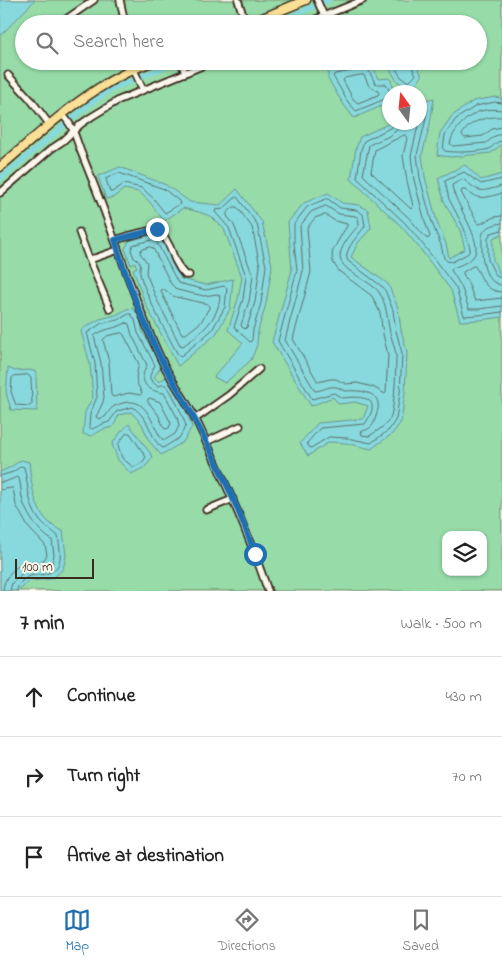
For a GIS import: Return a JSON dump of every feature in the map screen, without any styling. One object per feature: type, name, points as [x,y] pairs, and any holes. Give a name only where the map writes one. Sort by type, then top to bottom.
[{"type":"main road","points":[[269,15],[306,0]]},
{"type":"main road","points":[[0,166],[50,125],[65,117],[100,87],[130,70]]},
{"type":"street","points":[[71,15],[94,0]]},
{"type":"street","points":[[120,0],[123,15]]},
{"type":"street","points":[[238,0],[244,15]]},
{"type":"street","points":[[318,2],[323,14],[363,0]]},
{"type":"street","points":[[138,70],[143,90]]},
{"type":"street","points":[[0,192],[72,130],[106,107],[143,90],[178,70]]},
{"type":"street","points":[[8,75],[31,100],[50,125]]},
{"type":"street","points":[[65,117],[72,130],[115,240],[149,333],[195,419],[233,499],[268,591]]},
{"type":"street","points":[[115,240],[151,230],[161,230],[180,269],[185,275],[190,275]]},
{"type":"street","points":[[79,232],[110,309]]},
{"type":"street","points":[[89,259],[118,250]]},
{"type":"street","points":[[195,419],[229,395],[259,369]]},
{"type":"street","points":[[206,442],[240,426]]},
{"type":"street","points":[[206,510],[233,499]]},
{"type":"green space","points":[[0,0],[502,0],[502,591],[0,591]]},
{"type":"water","points":[[0,0],[35,0],[20,15],[15,15],[15,21],[0,36]]},
{"type":"water","points":[[328,70],[374,70],[378,79],[390,78],[392,85],[382,85],[382,106],[354,118],[328,79]]},
{"type":"water","points":[[390,70],[419,70],[422,76],[415,85],[403,85],[397,81]]},
{"type":"water","points":[[496,97],[502,99],[502,144],[491,153],[451,157],[437,155],[440,133],[452,116],[473,101]]},
{"type":"water","points":[[434,98],[422,155],[425,177],[449,258],[465,249],[460,230],[444,201],[438,178],[465,165],[481,180],[502,174],[502,234],[493,238],[493,260],[500,274],[502,274],[502,317],[460,321],[451,290],[421,250],[401,226],[351,179],[356,148],[360,137],[382,127],[382,130],[427,130],[427,100]]},
{"type":"water","points":[[120,167],[166,185],[190,202],[220,205],[237,189],[262,222],[272,266],[266,304],[258,331],[257,345],[251,360],[225,383],[214,377],[243,343],[228,330],[238,299],[242,277],[224,229],[212,217],[183,208],[164,221],[149,201],[139,192],[124,189],[114,197],[106,199],[98,176]]},
{"type":"water","points":[[328,193],[342,203],[359,205],[368,210],[371,228],[358,243],[351,257],[388,284],[398,308],[407,352],[405,393],[401,422],[392,434],[371,449],[346,443],[329,442],[308,456],[300,443],[318,423],[363,419],[368,406],[355,402],[339,404],[333,397],[311,406],[272,342],[292,270],[288,222],[304,203]]},
{"type":"water","points":[[158,233],[181,279],[206,285],[233,279],[230,309],[216,334],[178,366],[145,303],[133,269],[137,267],[135,263],[131,265],[125,249],[129,241]]},
{"type":"water","points":[[133,308],[140,318],[142,330],[161,367],[154,377],[159,382],[166,377],[181,401],[192,427],[183,442],[161,455],[149,441],[142,424],[131,412],[119,415],[113,427],[104,429],[91,436],[83,434],[85,412],[93,397],[90,364],[81,331],[100,319]]},
{"type":"water","points":[[8,368],[15,371],[30,370],[36,372],[37,411],[11,410],[6,393]]},
{"type":"water","points":[[129,424],[153,457],[145,467],[131,474],[118,460],[112,444]]},
{"type":"water","points":[[21,460],[29,462],[33,492],[40,511],[53,526],[63,531],[66,556],[63,569],[52,579],[30,581],[18,591],[2,591],[0,589],[0,472]]},
{"type":"waterway","points":[[294,15],[329,0]]},
{"type":"waterway","points":[[0,179],[91,103],[112,89],[157,70]]},
{"type":"route","points":[[157,229],[115,240],[149,333],[195,419],[236,504],[255,554]]}]
